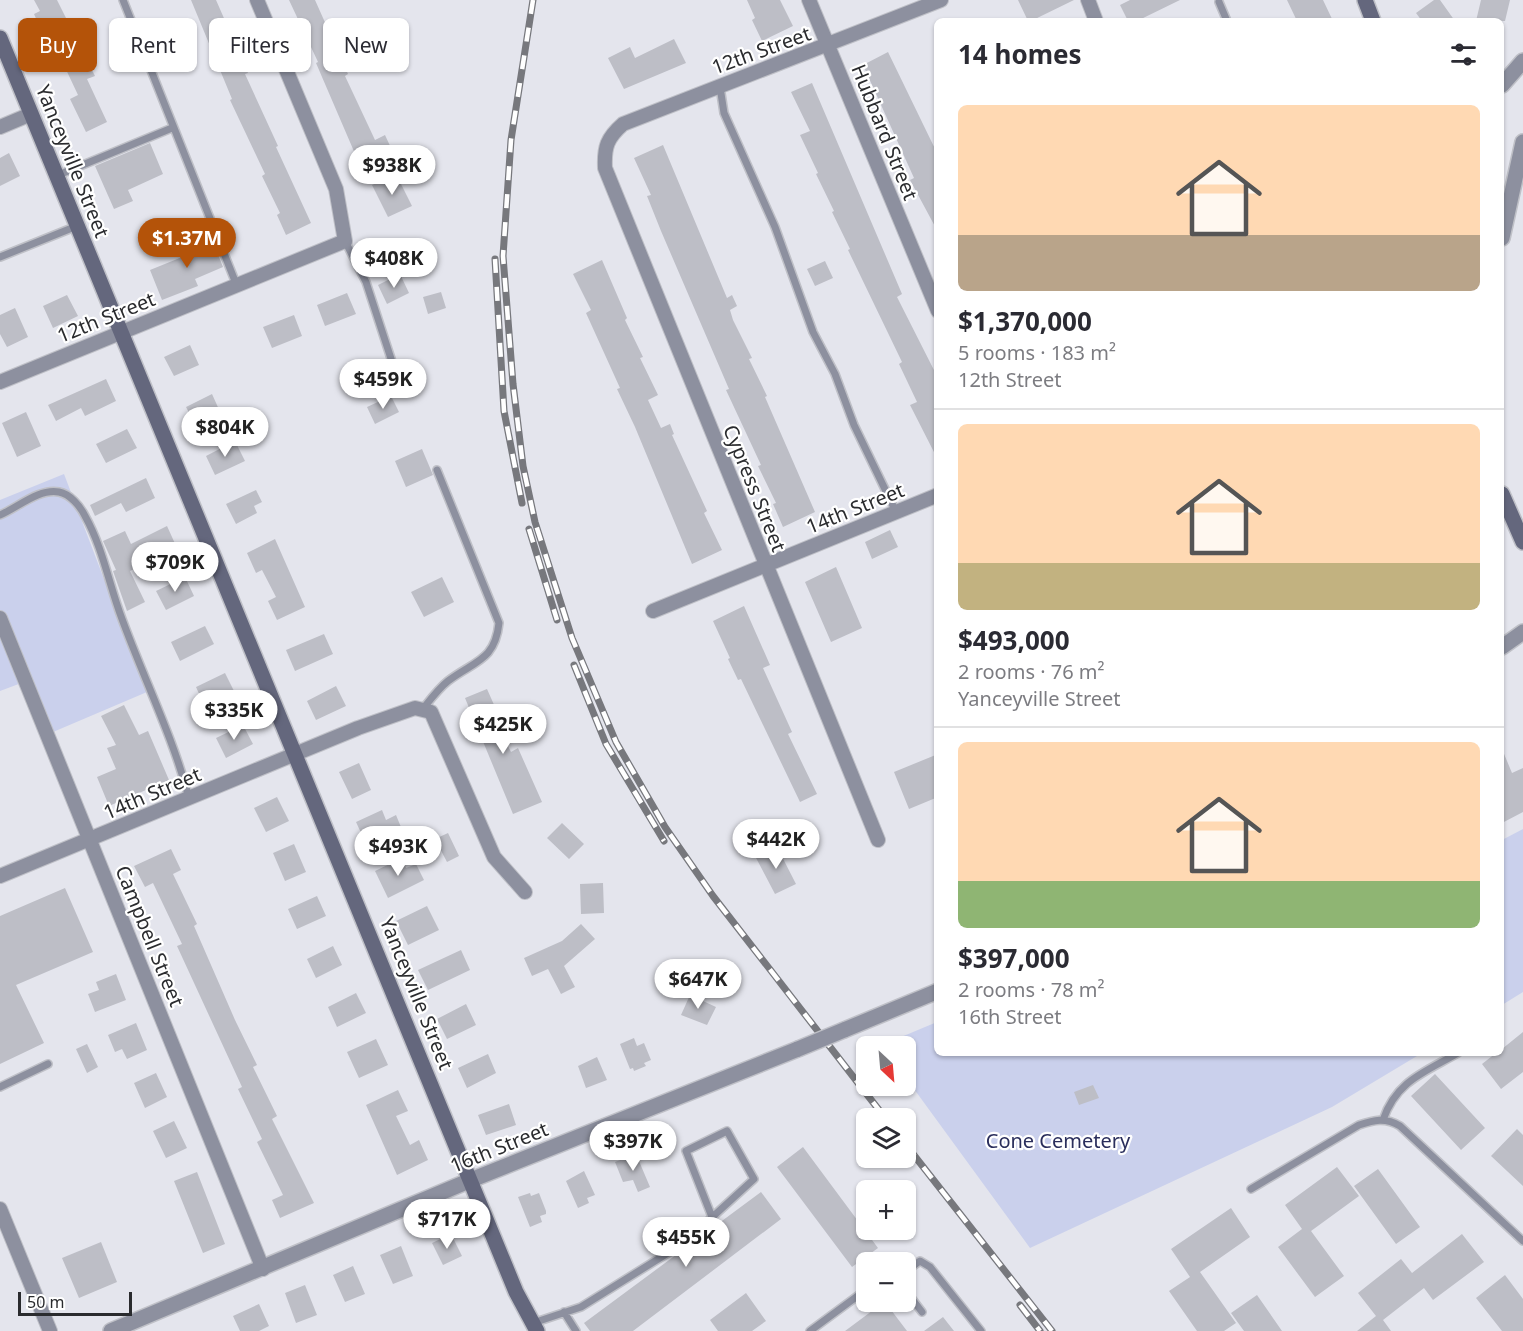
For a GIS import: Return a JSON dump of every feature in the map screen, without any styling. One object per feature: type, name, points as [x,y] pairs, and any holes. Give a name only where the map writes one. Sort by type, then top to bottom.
[{"type":"main road","points":[[1365,0],[1372,18]]},
{"type":"main road","name":"Yanceyville Street","points":[[0,38],[516,1292],[535,1327]]},
{"type":"main road","points":[[1504,499],[1523,542]]},
{"type":"street","points":[[257,0],[336,189],[345,241]]},
{"type":"street","name":"Hubbard Street","points":[[809,0],[934,301]]},
{"type":"street","name":"12th Street","points":[[604,148],[609,137],[623,124],[720,85],[829,46],[941,0]]},
{"type":"street","points":[[1088,0],[1095,18]]},
{"type":"street","points":[[1504,83],[1523,60]]},
{"type":"street","points":[[0,127],[31,114]]},
{"type":"street","points":[[1504,229],[1523,142]]},
{"type":"street","name":"Cypress Street","points":[[604,148],[605,168],[878,840]]},
{"type":"street","name":"12th Street","points":[[0,382],[345,241]]},
{"type":"street","name":"14th Street","points":[[653,611],[934,497]]},
{"type":"street","name":"Campbell Street","points":[[0,618],[263,1269]]},
{"type":"street","points":[[1504,646],[1523,632]]},
{"type":"street","name":"14th Street","points":[[0,876],[377,721],[415,708],[422,710]]},
{"type":"street","points":[[422,710],[431,712],[494,857],[525,892]]},
{"type":"street","name":"16th Street","points":[[111,1331],[471,1180],[934,993]]},
{"type":"street","points":[[0,1209],[50,1331]]},
{"type":"lane","points":[[123,0],[159,86],[172,128],[237,286]]},
{"type":"lane","points":[[1219,2],[1226,18]]},
{"type":"lane","points":[[720,85],[724,113],[775,227],[813,332],[835,374],[854,425],[896,512]]},
{"type":"lane","points":[[56,176],[172,128]]},
{"type":"lane","points":[[0,257],[77,226]]},
{"type":"lane","points":[[345,241],[366,282],[397,377]]},
{"type":"lane","points":[[422,710],[448,682],[481,661],[490,651],[497,640],[499,623],[437,470]]},
{"type":"lane","points":[[0,514],[48,492],[59,492],[70,498],[85,514],[127,635],[178,761],[189,798]]},
{"type":"lane","points":[[1383,1120],[1389,1104],[1399,1089],[1453,1056]]},
{"type":"lane","points":[[0,1088],[48,1064]]},
{"type":"lane","points":[[1251,1189],[1359,1125],[1383,1120],[1400,1126],[1523,1241]]},
{"type":"lane","points":[[535,1327],[581,1306],[684,1243],[754,1179],[727,1131],[686,1151],[712,1217]]},
{"type":"lane","points":[[916,1264],[920,1261],[930,1268],[981,1331]]},
{"type":"lane","points":[[810,1331],[856,1297]]},
{"type":"lane","points":[[916,1304],[922,1312]]},
{"type":"lane","points":[[564,1312],[576,1331]]},
{"type":"green space","points":[[64,474],[147,692],[46,735],[24,682],[0,691],[0,500]]},
{"type":"green space","points":[[1523,829],[1523,992],[1504,1004],[1504,839]]},
{"type":"green space","name":"Cone Cemetery","points":[[934,1023],[934,1056],[1417,1056],[1332,1107],[1030,1248],[916,1092],[916,1036],[904,1036]]},
{"type":"building","points":[[34,0],[57,0],[66,18],[36,18],[34,14],[40,11]]},
{"type":"building","points":[[191,0],[216,0],[224,18],[209,18],[209,43]]},
{"type":"building","points":[[289,0],[315,0],[323,18],[323,72],[347,72],[345,76],[375,140],[385,135],[391,148],[359,163],[316,63],[318,62],[311,47],[311,18],[297,18]]},
{"type":"building","points":[[747,0],[780,0],[793,26],[762,41],[752,20],[755,18]]},
{"type":"building","points":[[1018,0],[1074,0],[1037,18],[1027,18]]},
{"type":"building","points":[[1130,0],[1180,0],[1143,18],[1126,18],[1120,5]]},
{"type":"building","points":[[1287,0],[1323,0],[1332,18],[1296,18]]},
{"type":"building","points":[[1434,0],[1440,0],[1453,18],[1420,18],[1416,13]]},
{"type":"building","points":[[1481,0],[1510,0],[1505,21],[1504,18],[1477,18]]},
{"type":"building","points":[[674,39],[686,63],[624,89],[608,58],[630,47],[635,58]]},
{"type":"building","points":[[888,52],[934,147],[934,225],[910,180],[914,178],[863,65]]},
{"type":"building","points":[[67,72],[93,72],[95,76],[87,79],[107,122],[86,132],[70,99],[78,95]]},
{"type":"building","points":[[221,72],[248,72],[245,74],[311,223],[286,235],[277,215],[280,213],[262,176],[265,174],[230,100],[232,99]]},
{"type":"building","points":[[812,83],[902,294],[897,297],[934,370],[934,452],[910,405],[917,402],[899,364],[902,362],[848,250],[850,249],[800,135],[810,131],[791,92]]},
{"type":"building","points":[[150,143],[163,174],[128,190],[133,201],[114,209],[95,166]]},
{"type":"building","points":[[663,145],[727,298],[732,295],[737,306],[730,310],[733,320],[752,358],[749,359],[767,396],[765,397],[815,512],[783,527],[773,504],[776,503],[758,466],[761,465],[726,390],[729,389],[661,231],[647,196],[651,195],[634,158]]},
{"type":"building","points":[[9,153],[20,176],[0,186],[0,158]]},
{"type":"building","points":[[396,174],[412,206],[388,217],[372,185]]},
{"type":"building","points":[[210,234],[223,267],[195,279],[198,286],[162,300],[150,270],[197,251],[193,242]]},
{"type":"building","points":[[602,260],[627,318],[625,320],[643,357],[640,358],[658,395],[648,400],[661,428],[670,424],[674,434],[672,435],[707,511],[704,513],[722,550],[692,564],[617,389],[620,388],[586,313],[591,310],[573,274]]},
{"type":"building","points":[[825,261],[833,278],[815,286],[807,269]]},
{"type":"building","points":[[400,274],[409,293],[387,304],[378,285]]},
{"type":"building","points":[[441,292],[446,308],[428,314],[423,297]]},
{"type":"building","points":[[347,293],[356,314],[325,326],[317,305]]},
{"type":"building","points":[[67,295],[78,316],[53,328],[43,306]]},
{"type":"building","points":[[15,308],[28,337],[7,347],[0,334],[0,315]]},
{"type":"building","points":[[294,315],[302,336],[272,348],[263,327]]},
{"type":"building","points":[[190,345],[199,365],[174,376],[164,357]]},
{"type":"building","points":[[106,379],[116,401],[85,416],[81,408],[56,421],[48,405]]},
{"type":"building","points":[[212,394],[221,414],[196,426],[186,407]]},
{"type":"building","points":[[391,396],[399,412],[375,424],[367,407]]},
{"type":"building","points":[[26,412],[41,446],[17,457],[2,423]]},
{"type":"building","points":[[127,429],[137,448],[106,463],[96,444]]},
{"type":"building","points":[[235,441],[245,461],[215,475],[206,456]]},
{"type":"building","points":[[422,449],[433,475],[406,487],[395,461]]},
{"type":"building","points":[[146,478],[155,498],[126,512],[121,503],[95,516],[90,505]]},
{"type":"building","points":[[256,490],[262,502],[254,506],[257,513],[236,524],[226,504]]},
{"type":"building","points":[[167,526],[177,548],[130,571],[145,602],[127,611],[113,571],[116,570],[103,541],[125,531],[131,544]]},
{"type":"building","points":[[890,530],[898,547],[872,559],[865,542]]},
{"type":"building","points":[[275,539],[305,607],[277,620],[268,601],[276,597],[262,570],[256,573],[247,553]]},
{"type":"building","points":[[836,567],[862,628],[831,642],[805,582]]},
{"type":"building","points":[[185,577],[194,596],[166,610],[156,591]]},
{"type":"building","points":[[442,577],[454,602],[424,617],[411,592]]},
{"type":"building","points":[[744,606],[770,665],[763,668],[792,732],[788,734],[817,794],[800,802],[741,679],[738,680],[713,621]]},
{"type":"building","points":[[205,626],[214,644],[180,661],[171,642]]},
{"type":"building","points":[[324,634],[333,654],[295,671],[286,650]]},
{"type":"building","points":[[225,673],[235,693],[205,707],[196,687]]},
{"type":"building","points":[[336,686],[346,706],[316,720],[307,701]]},
{"type":"building","points":[[487,689],[499,716],[494,718],[511,752],[518,748],[542,802],[513,814],[465,698]]},
{"type":"building","points":[[124,705],[139,735],[148,731],[169,780],[109,806],[97,777],[116,769],[107,748],[116,745],[101,716]]},
{"type":"building","points":[[243,725],[253,744],[226,758],[216,738]]},
{"type":"building","points":[[1504,754],[1512,773],[1523,768],[1523,812],[1504,822]]},
{"type":"building","points":[[934,756],[934,799],[909,809],[894,772]]},
{"type":"building","points":[[359,763],[371,790],[352,799],[339,772]]},
{"type":"building","points":[[277,797],[289,821],[266,832],[254,808]]},
{"type":"building","points":[[382,810],[386,820],[396,815],[403,832],[368,848],[356,822]]},
{"type":"building","points":[[562,823],[584,844],[569,859],[547,838]]},
{"type":"building","points":[[448,833],[459,856],[447,862],[435,839]]},
{"type":"building","points":[[294,844],[306,872],[285,881],[273,853]]},
{"type":"building","points":[[776,845],[796,884],[775,894],[755,856]]},
{"type":"building","points":[[171,849],[181,870],[173,874],[197,924],[194,926],[257,1065],[253,1067],[277,1116],[272,1119],[314,1203],[280,1218],[272,1200],[283,1195],[257,1142],[262,1139],[238,1089],[242,1087],[177,946],[182,944],[153,883],[145,887],[134,866]]},
{"type":"building","points":[[402,858],[406,868],[416,864],[424,880],[388,898],[375,871]]},
{"type":"building","points":[[603,883],[604,913],[581,914],[580,884]]},
{"type":"building","points":[[65,888],[93,952],[16,985],[44,1043],[0,1064],[0,916]]},
{"type":"building","points":[[317,896],[326,916],[297,929],[288,909]]},
{"type":"building","points":[[427,906],[439,930],[408,945],[396,921]]},
{"type":"building","points":[[581,924],[595,939],[564,966],[575,987],[561,994],[548,969],[532,976],[524,958],[562,941]]},
{"type":"building","points":[[333,946],[342,965],[316,978],[307,959]]},
{"type":"building","points":[[461,950],[470,970],[428,990],[418,970]]},
{"type":"building","points":[[116,974],[126,1000],[95,1012],[88,994],[99,990],[96,982]]},
{"type":"building","points":[[356,993],[366,1013],[337,1027],[328,1007]]},
{"type":"building","points":[[690,995],[716,1007],[707,1025],[681,1015]]},
{"type":"building","points":[[466,1004],[476,1025],[447,1039],[437,1019]]},
{"type":"building","points":[[136,1023],[147,1050],[127,1059],[122,1049],[115,1052],[108,1035]]},
{"type":"building","points":[[1523,1032],[1523,1072],[1501,1089],[1482,1064],[1492,1056],[1504,1056],[1504,1047]]},
{"type":"building","points":[[634,1038],[637,1046],[644,1043],[651,1060],[644,1063],[646,1066],[634,1071],[633,1068],[630,1069],[620,1044]]},
{"type":"building","points":[[376,1039],[388,1065],[359,1078],[347,1052]]},
{"type":"building","points":[[87,1044],[98,1067],[87,1073],[76,1049]]},
{"type":"building","points":[[488,1054],[496,1073],[467,1088],[458,1068]]},
{"type":"building","points":[[597,1057],[607,1080],[586,1088],[578,1066]]},
{"type":"building","points":[[156,1073],[167,1097],[145,1108],[134,1083]]},
{"type":"building","points":[[1435,1074],[1485,1128],[1461,1150],[1411,1096]]},
{"type":"building","points":[[1093,1085],[1099,1098],[1079,1105],[1074,1092]]},
{"type":"building","points":[[398,1090],[408,1111],[396,1116],[410,1145],[419,1140],[428,1160],[397,1175],[366,1105]]},
{"type":"building","points":[[509,1104],[516,1125],[486,1135],[478,1115]]},
{"type":"building","points":[[174,1121],[187,1148],[166,1158],[153,1131]]},
{"type":"building","points":[[1517,1129],[1523,1135],[1523,1186],[1491,1156]]},
{"type":"building","points":[[803,1147],[856,1218],[856,1240],[872,1240],[878,1248],[873,1252],[856,1252],[856,1264],[852,1267],[777,1167]]},
{"type":"building","points":[[636,1154],[650,1187],[638,1192],[633,1180],[623,1182],[615,1162]]},
{"type":"building","points":[[1337,1167],[1359,1196],[1311,1231],[1344,1276],[1315,1297],[1278,1247],[1302,1229],[1285,1205]]},
{"type":"building","points":[[1378,1169],[1420,1227],[1396,1244],[1354,1186]]},
{"type":"building","points":[[584,1171],[595,1195],[587,1198],[589,1203],[578,1208],[566,1181]]},
{"type":"building","points":[[197,1172],[225,1244],[203,1253],[174,1181]]},
{"type":"building","points":[[761,1192],[781,1219],[633,1331],[590,1331],[584,1323]]},
{"type":"building","points":[[530,1193],[531,1196],[539,1193],[546,1214],[540,1216],[542,1222],[530,1227],[518,1197]]},
{"type":"building","points":[[1231,1208],[1250,1237],[1200,1272],[1236,1323],[1224,1331],[1197,1331],[1169,1291],[1190,1277],[1171,1249]]},
{"type":"building","points":[[451,1234],[462,1256],[443,1265],[432,1243]]},
{"type":"building","points":[[1462,1234],[1484,1262],[1433,1300],[1424,1288],[1383,1320],[1391,1331],[1357,1331],[1376,1316],[1358,1293],[1401,1259],[1412,1273]]},
{"type":"building","points":[[101,1242],[117,1282],[79,1298],[62,1258]]},
{"type":"building","points":[[401,1246],[413,1276],[393,1284],[380,1255]]},
{"type":"building","points":[[353,1266],[365,1294],[345,1302],[333,1275]]},
{"type":"building","points":[[1505,1275],[1523,1299],[1523,1331],[1502,1331],[1476,1298]]},
{"type":"building","points":[[305,1285],[317,1315],[296,1323],[285,1293]]},
{"type":"building","points":[[746,1293],[766,1321],[752,1331],[718,1331],[710,1320]]},
{"type":"building","points":[[1257,1295],[1282,1331],[1244,1331],[1231,1313]]},
{"type":"building","points":[[259,1304],[269,1326],[259,1331],[240,1331],[233,1316]]},
{"type":"building","points":[[871,1312],[893,1312],[907,1331],[845,1331]]},
{"type":"building","points":[[943,1317],[954,1331],[924,1331]]},
{"type":"railway","points":[[533,0],[511,140],[503,256],[513,384],[523,466],[535,522],[572,638],[616,742],[665,827],[713,896],[877,1108]]},
{"type":"railway","points":[[495,259],[504,411],[522,503]]},
{"type":"railway","points":[[529,529],[557,620]]},
{"type":"railway","points":[[574,665],[606,744],[664,841]]},
{"type":"railway","points":[[916,1158],[1052,1331]]},
{"type":"railway","points":[[1020,1305],[1040,1331]]}]
